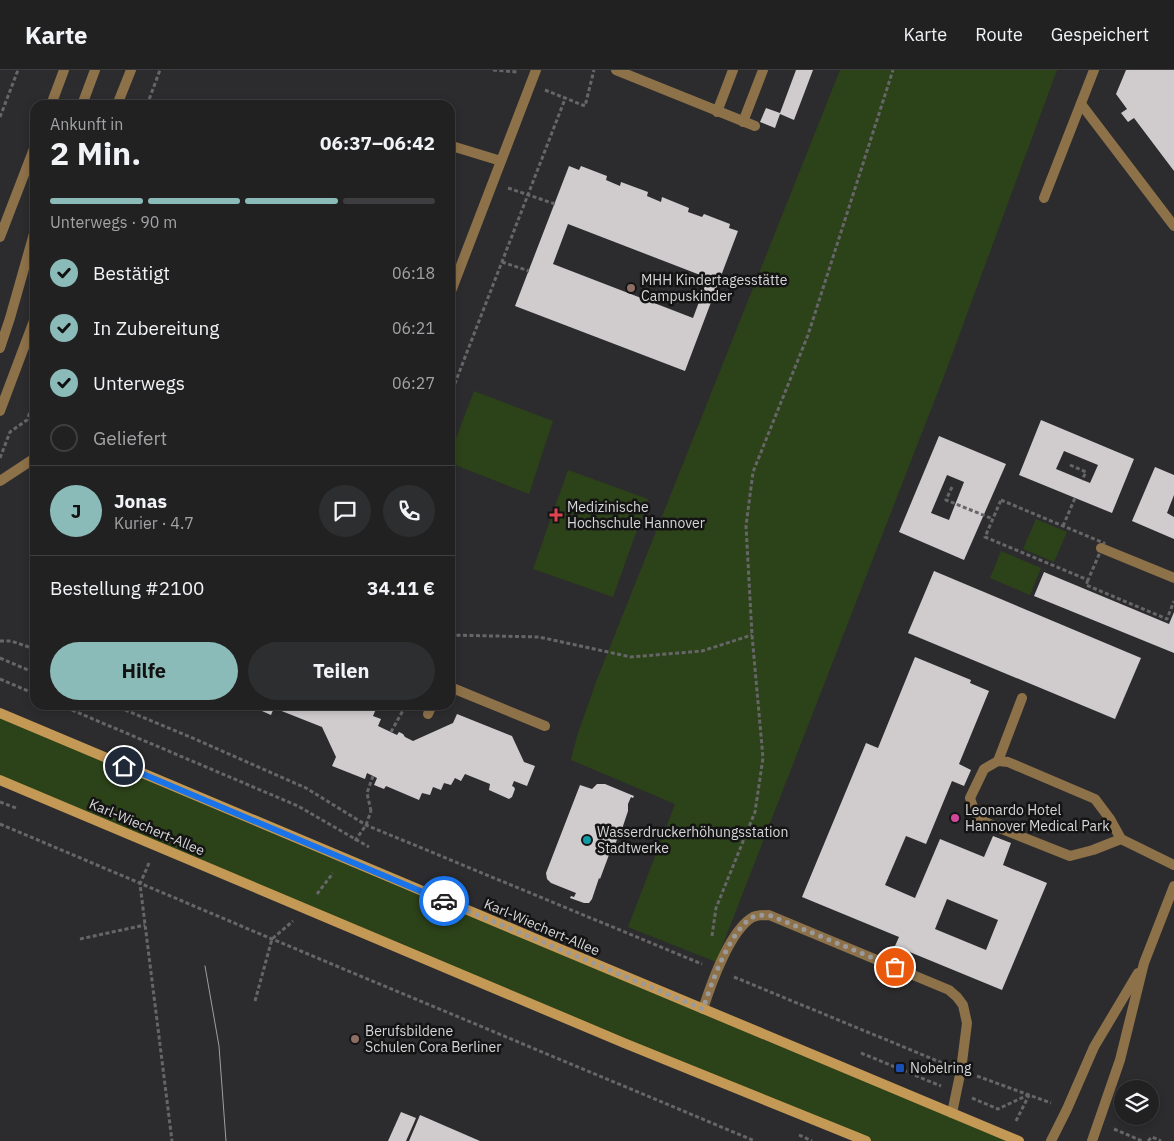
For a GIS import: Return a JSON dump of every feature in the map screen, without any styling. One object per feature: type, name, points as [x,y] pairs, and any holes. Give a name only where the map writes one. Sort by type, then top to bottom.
[{"type":"main road","name":"Karl-Wiechert-Allee","points":[[0,713],[1019,1141]]},
{"type":"main road","name":"Karl-Wiechert-Allee","points":[[0,780],[615,1039],[866,1141]]},
{"type":"street","points":[[52,100],[64,70]]},
{"type":"street","points":[[84,100],[95,70]]},
{"type":"street","points":[[120,100],[131,70]]},
{"type":"street","points":[[455,281],[536,70]]},
{"type":"street","points":[[616,70],[755,126]]},
{"type":"street","points":[[717,112],[733,70]]},
{"type":"street","points":[[743,122],[763,70]]},
{"type":"street","points":[[1044,198],[1094,70]]},
{"type":"street","points":[[1081,104],[1174,226]]},
{"type":"street","points":[[455,147],[501,161]]},
{"type":"street","points":[[0,237],[30,159]]},
{"type":"street","points":[[0,348],[30,248]]},
{"type":"street","points":[[0,412],[30,331]]},
{"type":"street","points":[[0,481],[30,461]]},
{"type":"street","points":[[1101,548],[1174,578]]},
{"type":"street","points":[[455,689],[545,726]]},
{"type":"street","points":[[998,761],[1022,698]]},
{"type":"street","points":[[1121,838],[1093,850],[1070,856],[982,821],[975,813],[970,798],[984,769],[998,761],[1008,762],[1095,799],[1121,838],[1174,865]]},
{"type":"street","points":[[1092,1141],[1120,1060],[1144,963],[1174,886]]},
{"type":"street","points":[[703,1009],[717,970],[736,934],[744,924],[755,916],[769,915],[949,990],[963,1005],[967,1023],[961,1070],[952,1113]]},
{"type":"street","points":[[1051,1141],[1094,1047],[1144,963]]},
{"type":"path","points":[[0,117],[18,70]]},
{"type":"path","points":[[149,100],[160,70]]},
{"type":"path","points":[[546,91],[585,106],[594,70]]},
{"type":"path","points":[[712,938],[716,908],[755,812],[762,758],[752,635],[746,526],[753,472],[808,335],[893,70]]},
{"type":"path","points":[[455,383],[565,99]]},
{"type":"path","points":[[528,195],[555,204]]},
{"type":"path","points":[[502,262],[529,271]]},
{"type":"path","points":[[0,458],[10,432],[27,420],[30,412]]},
{"type":"path","points":[[1070,465],[1086,472],[1082,480]]},
{"type":"path","points":[[952,487],[946,500],[992,519]]},
{"type":"path","points":[[1063,526],[1076,498]]},
{"type":"path","points":[[1088,580],[985,537],[1001,500],[1104,542],[1086,585],[1167,618],[1173,604]]},
{"type":"path","points":[[455,635],[539,637],[631,657],[702,651],[752,635]]},
{"type":"path","points":[[0,640],[11,641],[30,647]]},
{"type":"path","points":[[0,658],[30,671]]},
{"type":"path","points":[[0,680],[30,692]]},
{"type":"path","points":[[72,710],[298,806],[372,848]]},
{"type":"path","points":[[125,710],[306,788],[366,825],[961,1070],[1066,1109]]},
{"type":"path","points":[[391,732],[403,710]]},
{"type":"path","points":[[255,1001],[272,939],[291,924],[329,879],[366,825],[371,811],[367,794],[373,776]]},
{"type":"path","points":[[0,824],[755,1141]]},
{"type":"path","points":[[149,863],[140,884],[172,1141]]},
{"type":"path","points":[[80,939],[145,925]]},
{"type":"path","points":[[856,1051],[998,1109],[1029,1095]]},
{"type":"path","points":[[1009,1137],[1029,1095]]},
{"type":"path","points":[[1098,1122],[1142,1141]]},
{"type":"path","points":[[1148,1141],[1152,1137],[1161,1141]]},
{"type":"green space","points":[[840,70],[1057,70],[946,371],[716,962],[628,927],[675,804],[571,760],[577,736],[596,682]]},
{"type":"green space","points":[[474,391],[553,421],[529,494],[455,465],[455,441]]},
{"type":"green space","points":[[568,470],[648,499],[613,597],[533,569]]},
{"type":"green space","points":[[1036,519],[1067,532],[1054,562],[1023,549]]},
{"type":"green space","points":[[1001,551],[1041,568],[1030,595],[990,578]]},
{"type":"green space","points":[[0,713],[1019,1141],[868,1141],[0,780]]},
{"type":"building","points":[[796,70],[813,70],[794,120],[780,114],[775,128],[760,122],[766,108],[780,113]]},
{"type":"building","points":[[1126,70],[1174,70],[1174,171],[1134,118],[1128,122],[1121,113],[1127,109],[1116,94]]},
{"type":"building","points":[[569,166],[579,170],[581,166],[607,176],[606,180],[620,186],[621,182],[648,192],[647,196],[661,202],[662,197],[689,208],[688,212],[702,217],[704,214],[730,224],[729,228],[738,231],[685,371],[515,306]],"holes":[[[568,224],[708,278],[693,318],[553,264]]]},
{"type":"building","points":[[1041,420],[1134,459],[1112,513],[1019,475]],"holes":[[[1064,451],[1098,465],[1090,483],[1056,469]]]},
{"type":"building","points":[[939,436],[1006,464],[964,560],[899,532]],"holes":[[[947,475],[964,482],[949,520],[931,513]]]},
{"type":"building","points":[[1155,467],[1174,475],[1174,495],[1167,513],[1174,517],[1174,539],[1132,521]]},
{"type":"building","points":[[934,571],[1141,658],[1115,719],[908,633]]},
{"type":"building","points":[[1044,572],[1169,624],[1174,612],[1174,653],[1034,596]]},
{"type":"building","points":[[915,657],[971,680],[970,683],[989,691],[959,764],[971,770],[964,786],[952,781],[926,844],[906,836],[885,885],[915,898],[940,839],[984,857],[993,836],[1011,843],[1003,865],[1047,883],[1002,990],[895,946],[899,937],[802,897],[866,743],[878,748]],"holes":[[[947,899],[998,920],[986,950],[935,929]]]},
{"type":"building","points":[[260,710],[273,710],[271,715]]},
{"type":"building","points":[[279,710],[376,710],[373,716],[381,719],[378,726],[397,735],[399,732],[413,741],[453,723],[457,714],[512,736],[524,762],[535,766],[527,786],[514,781],[512,786],[515,789],[512,797],[509,799],[489,790],[490,784],[465,774],[461,781],[455,778],[451,785],[444,783],[441,790],[433,787],[430,795],[422,793],[419,800],[386,786],[384,789],[374,785],[377,778],[367,773],[365,779],[332,766],[336,757],[322,727]]},
{"type":"building","name":"Wasserdruckerhöhungsstation Stadtwerke","points":[[597,784],[605,784],[634,796],[633,798],[631,797],[628,804],[628,811],[620,835],[615,845],[613,844],[592,899],[589,903],[584,903],[570,898],[571,896],[574,897],[576,893],[551,883],[547,879],[546,873],[580,785],[592,789]]},
{"type":"building","points":[[401,1112],[416,1118],[406,1141],[388,1141]]},
{"type":"building","points":[[420,1115],[480,1141],[409,1141]]},
{"type":"tram line","points":[[205,966],[219,1046],[226,1141]]},
{"type":"way so far","points":[[444,901],[703,1009],[717,970],[736,934],[744,924],[755,916],[769,915],[895,967]]},
{"type":"place","name":"MHH Kindertagesstätte Campuskinder","points":[[631,288]]},
{"type":"place","name":"Medizinische Hochschule Hannover","points":[[556,515]]},
{"type":"place","name":"Leonardo Hotel Hannover Medical Park","points":[[955,818]]},
{"type":"place","name":"Wasserdruckerhöhungsstation Stadtwerke","points":[[587,840]]},
{"type":"place","name":"Berufsbildene Schulen Cora Berliner","points":[[355,1039]]},
{"type":"place","name":"Nobelring","points":[[900,1068]]},
{"type":"route","points":[[124,766],[444,901]]}]
